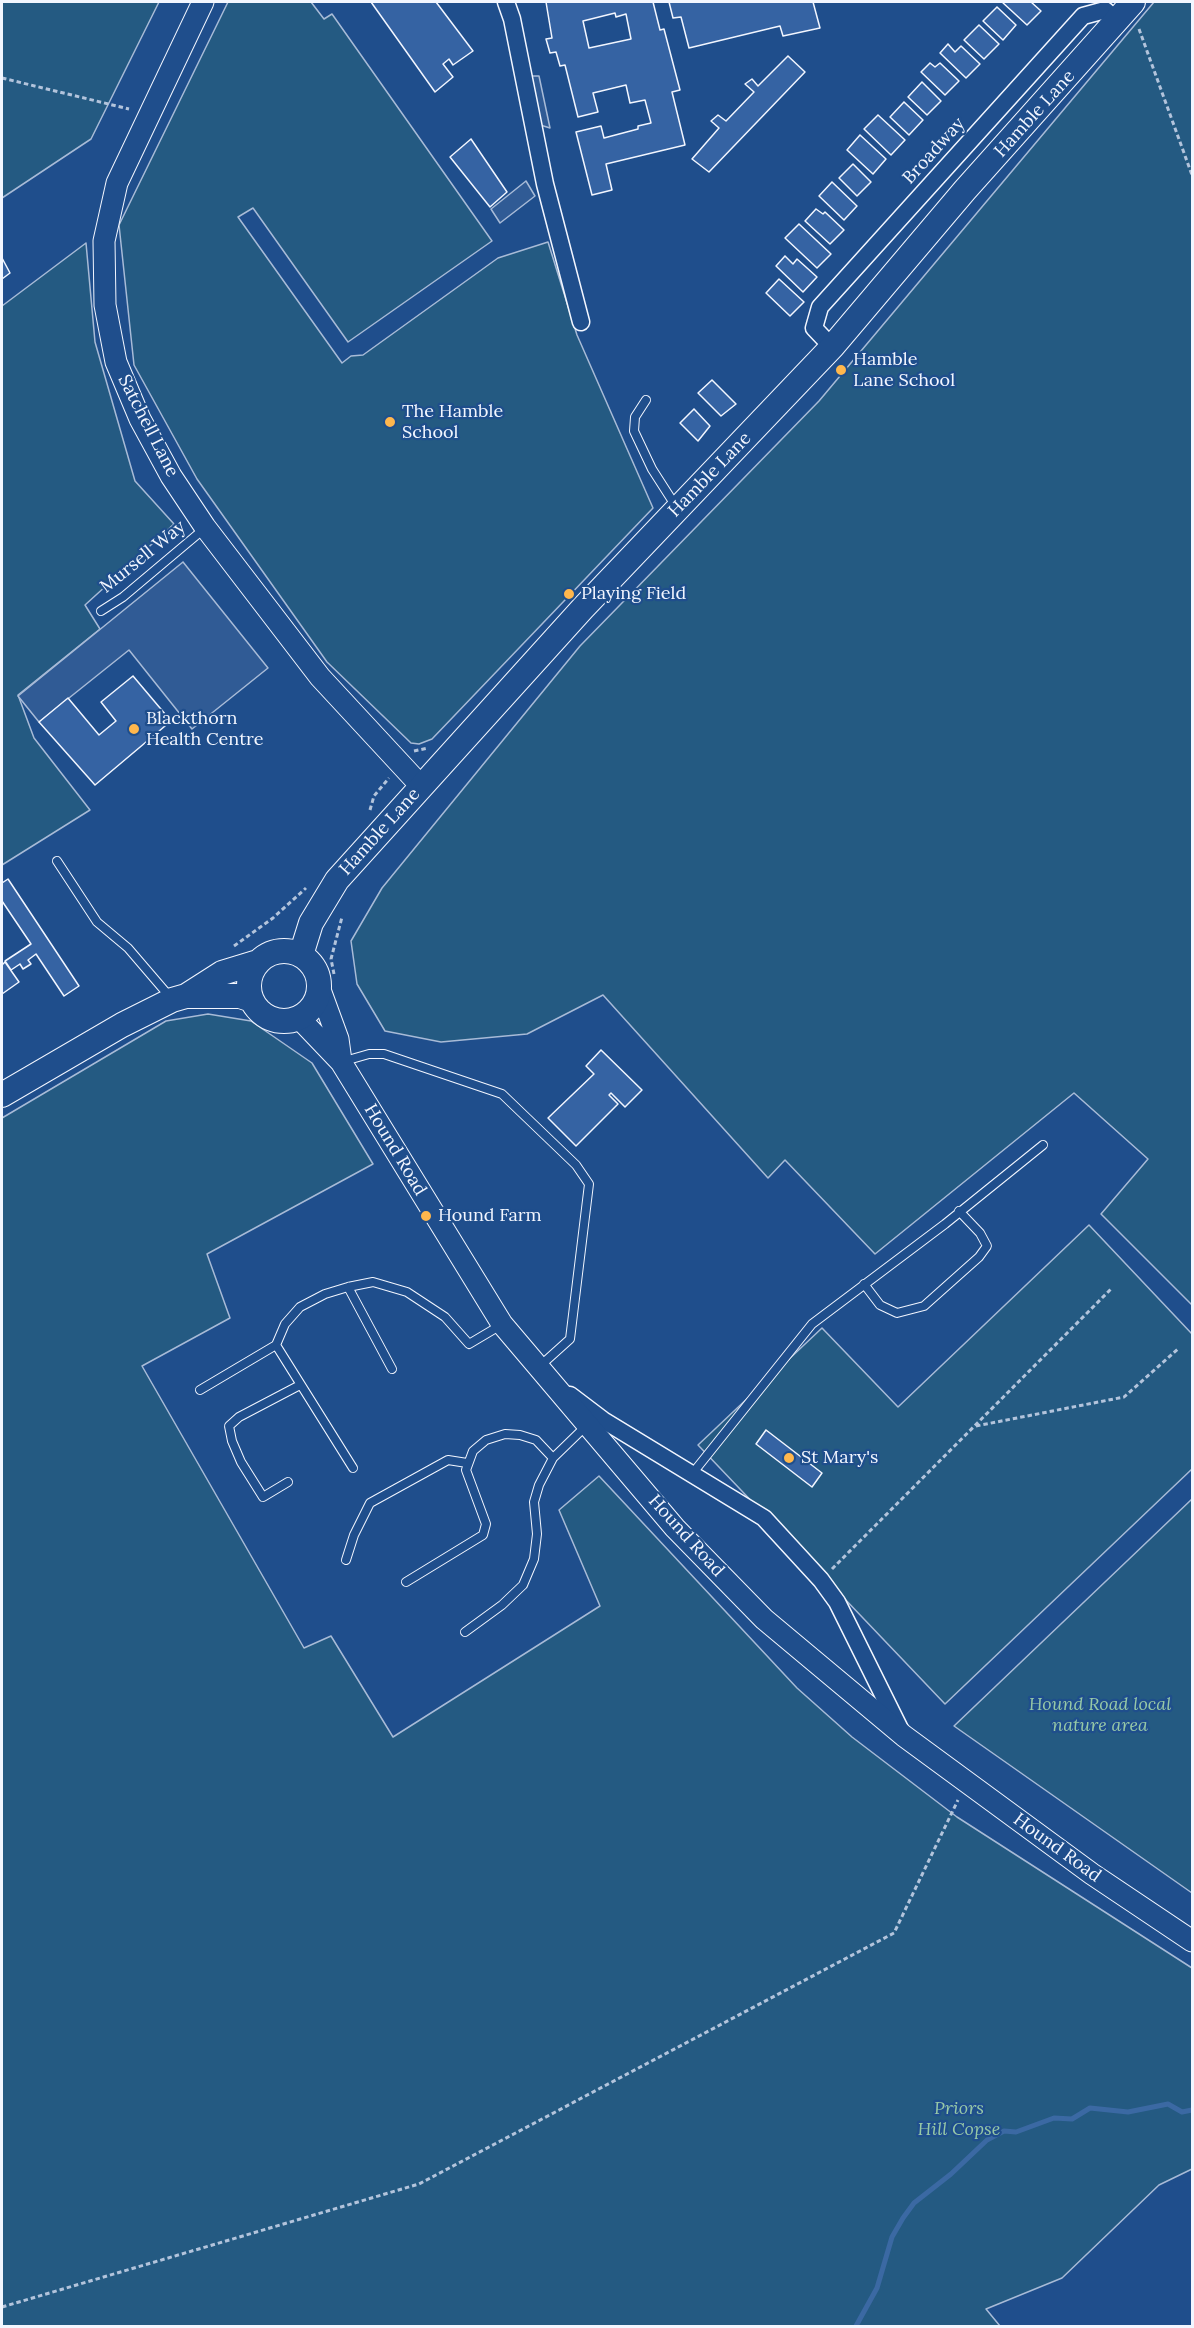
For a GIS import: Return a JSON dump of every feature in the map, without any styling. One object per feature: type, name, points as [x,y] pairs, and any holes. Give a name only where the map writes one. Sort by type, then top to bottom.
[{"type":"main road","name":"Hamble Lane","points":[[301,955],[311,922],[337,880],[677,508],[832,346],[965,190],[1127,9]]},
{"type":"main road","points":[[2,1095],[122,1025],[179,998],[222,973],[258,962],[274,952],[286,951],[301,955],[311,964],[319,987],[310,1010],[291,1024],[270,1019],[252,1009],[240,996],[179,998]]},
{"type":"main road","points":[[252,1009],[248,984],[251,972],[258,962]]},
{"type":"street","name":"Satchell Lane","points":[[203,2],[117,183],[104,241],[105,305],[116,362],[140,419],[171,476],[205,527],[320,677],[421,786]]},
{"type":"street","points":[[506,2],[512,19],[545,184],[581,322]]},
{"type":"street","name":"Broadway","points":[[832,346],[814,328],[820,307],[1083,16],[1105,10],[1127,9]]},
{"type":"street","points":[[319,987],[338,1039],[341,1062]]},
{"type":"street","name":"Hound Road","points":[[291,1024],[341,1062],[502,1324],[675,1528],[764,1619],[904,1736],[1092,1874],[1192,1941]]},
{"type":"street","points":[[544,1372],[603,1420],[764,1518],[821,1580],[837,1602],[904,1736]]},
{"type":"lane","points":[[646,400],[635,417],[634,431],[652,469],[677,508]]},
{"type":"lane","name":"Mursell Way","points":[[101,611],[123,597],[205,527]]},
{"type":"lane","points":[[57,861],[97,922],[128,948],[179,998]]},
{"type":"lane","points":[[341,1062],[369,1054],[384,1054],[502,1094],[576,1165],[589,1184],[570,1339],[544,1372]]},
{"type":"lane","points":[[692,1474],[812,1324],[1043,1145]]},
{"type":"lane","points":[[864,1284],[880,1305],[897,1313],[924,1306],[979,1257],[987,1246],[980,1233],[959,1211]]},
{"type":"lane","points":[[200,1390],[276,1345],[285,1324],[300,1307],[325,1294],[348,1287],[373,1282],[407,1292],[445,1317],[469,1344],[502,1324]]},
{"type":"lane","points":[[348,1287],[392,1369]]},
{"type":"lane","points":[[276,1345],[353,1468]]},
{"type":"lane","points":[[288,1482],[263,1497],[232,1441],[230,1426],[238,1417],[300,1385]]},
{"type":"lane","points":[[465,1632],[502,1605],[523,1585],[534,1559],[537,1534],[534,1502],[553,1458],[589,1424]]},
{"type":"lane","points":[[406,1582],[483,1535],[486,1524],[468,1479],[467,1463],[473,1451],[486,1440],[505,1434],[520,1435],[536,1440],[553,1458]]},
{"type":"lane","points":[[346,1560],[354,1535],[370,1503],[448,1460],[467,1463]]},
{"type":"path","points":[[1127,9],[1192,175]]},
{"type":"path","points":[[2,78],[149,114]]},
{"type":"path","points":[[370,812],[374,796],[383,784]]},
{"type":"path","points":[[231,948],[273,918],[312,881]]},
{"type":"path","points":[[252,1009],[291,1024]]},
{"type":"path","points":[[821,1580],[1112,1288]]},
{"type":"path","points":[[974,1426],[1124,1397],[1178,1348]]},
{"type":"path","points":[[2,2307],[419,2184],[894,1933],[961,1794]]},
{"type":"green space","points":[[2,2],[159,2],[91,139],[2,198]]},
{"type":"green space","name":"The Hamble School","points":[[228,2],[311,2],[324,19],[332,14],[492,241],[348,342],[253,208],[238,217],[342,363],[351,356],[363,355],[498,258],[548,242],[577,335],[653,508],[432,739],[419,744],[411,743],[327,662],[197,479],[134,365],[119,225]]},
{"type":"green space","points":[[1154,2],[1192,2],[1192,1305],[1101,1214],[1148,1159],[1074,1093],[875,1254],[785,1160],[768,1178],[603,995],[527,1034],[441,1042],[385,1031],[357,984],[351,941],[382,888],[580,646],[819,401]]},
{"type":"green space","points":[[86,243],[95,342],[135,481],[174,524],[85,605],[100,629],[18,695],[34,738],[90,810],[2,865],[2,306]]},
{"type":"green space","name":"Priors Hill Copse","points":[[208,1014],[251,1021],[312,1063],[373,1164],[207,1254],[230,1318],[142,1366],[304,1648],[331,1636],[393,1737],[600,1606],[559,1510],[599,1476],[797,1688],[852,1737],[957,1817],[1192,1968],[1192,2169],[1159,2185],[1062,2278],[986,2309],[1000,2326],[2,2326],[2,1118],[166,1021]]},
{"type":"green space","points":[[1089,1225],[1192,1334],[1192,1469],[945,1704],[698,1445],[822,1328],[898,1407]]},
{"type":"green space","name":"Hound Road local nature area","points":[[1192,1499],[1192,1893],[954,1726]]},
{"type":"shaded area","points":[[524,76],[539,76],[550,128],[537,124]]},
{"type":"shaded area","points":[[526,181],[535,196],[500,223],[491,209]]},
{"type":"shaded area","points":[[183,562],[268,668],[192,729],[129,650],[39,722],[18,696]]},
{"type":"building","points":[[371,2],[436,2],[473,51],[453,65],[449,59],[443,64],[453,77],[435,92]]},
{"type":"building","points":[[546,2],[653,2],[660,30],[664,29],[680,90],[672,92],[685,145],[606,164],[612,190],[592,195],[576,132],[601,126],[604,138],[651,123],[645,100],[630,103],[626,85],[593,93],[598,112],[578,117],[565,65],[560,66],[556,52],[550,53],[546,39],[552,38]],"holes":[[[615,13],[616,17],[626,14],[631,39],[589,48],[583,21]]]},
{"type":"building","points":[[669,2],[813,2],[820,28],[783,36],[780,26],[689,48],[681,17],[673,18]]},
{"type":"building","points":[[1002,2],[1031,2],[1041,11],[1027,25]]},
{"type":"building","points":[[997,7],[1016,25],[1003,40],[983,21]]},
{"type":"building","points":[[979,25],[999,44],[984,59],[964,40]]},
{"type":"building","points":[[948,44],[955,52],[961,46],[980,64],[966,78],[940,53]]},
{"type":"building","points":[[788,56],[805,72],[709,172],[692,159],[719,128],[711,121],[718,115],[726,121],[754,92],[745,84],[752,79],[758,86]]},
{"type":"building","points":[[930,63],[935,67],[940,63],[959,81],[945,95],[921,72]]},
{"type":"building","points":[[922,82],[941,101],[927,115],[908,97]]},
{"type":"building","points":[[904,102],[923,120],[909,135],[890,117]]},
{"type":"building","points":[[878,115],[905,140],[891,155],[864,129]]},
{"type":"building","points":[[860,135],[886,159],[873,174],[847,150]]},
{"type":"building","points":[[471,139],[507,192],[490,207],[450,157]]},
{"type":"building","points":[[853,164],[871,182],[857,196],[839,178]]},
{"type":"building","points":[[832,182],[857,206],[844,220],[819,196]]},
{"type":"building","points":[[816,209],[823,214],[825,212],[844,230],[830,244],[805,221]]},
{"type":"building","points":[[799,224],[831,254],[817,268],[785,238]]},
{"type":"building","points":[[785,256],[793,264],[797,259],[817,277],[803,292],[776,266]]},
{"type":"building","points":[[2,258],[10,273],[2,279]]},
{"type":"building","points":[[779,279],[804,302],[790,316],[766,293]]},
{"type":"building","points":[[712,380],[736,404],[721,416],[698,393]]},
{"type":"building","points":[[694,409],[710,426],[698,441],[680,423]]},
{"type":"building","name":"Blackthorn Health Centre","points":[[133,676],[171,721],[95,785],[39,722],[68,698],[99,735],[116,721],[101,702]]},
{"type":"building","points":[[8,879],[79,986],[64,996],[36,954],[28,960],[31,964],[23,969],[20,964],[11,970],[5,961],[31,944],[2,901],[2,883]]},
{"type":"building","points":[[5,962],[19,982],[2,994],[2,965]]},
{"type":"building","points":[[601,1050],[642,1090],[625,1107],[611,1093],[609,1095],[618,1104],[576,1146],[548,1118],[594,1074],[586,1066]]},
{"type":"building","name":"St Mary's","points":[[766,1430],[822,1473],[812,1487],[756,1444]]},
{"type":"waterway","points":[[856,2326],[877,2288],[892,2237],[903,2218],[914,2203],[951,2174],[987,2140],[1004,2131],[1016,2132],[1054,2118],[1072,2119],[1090,2108],[1128,2112],[1168,2104],[1182,2112],[1192,2110]]},
{"type":"place","name":"Hamble Lane School","points":[[841,370]]},
{"type":"place","name":"The Hamble School","points":[[390,422]]},
{"type":"place","name":"Playing Field","points":[[569,594]]},
{"type":"place","name":"Blackthorn Health Centre","points":[[134,729]]},
{"type":"place","name":"Hound Farm","points":[[426,1216]]},
{"type":"place","name":"St Mary's","points":[[789,1458]]}]
